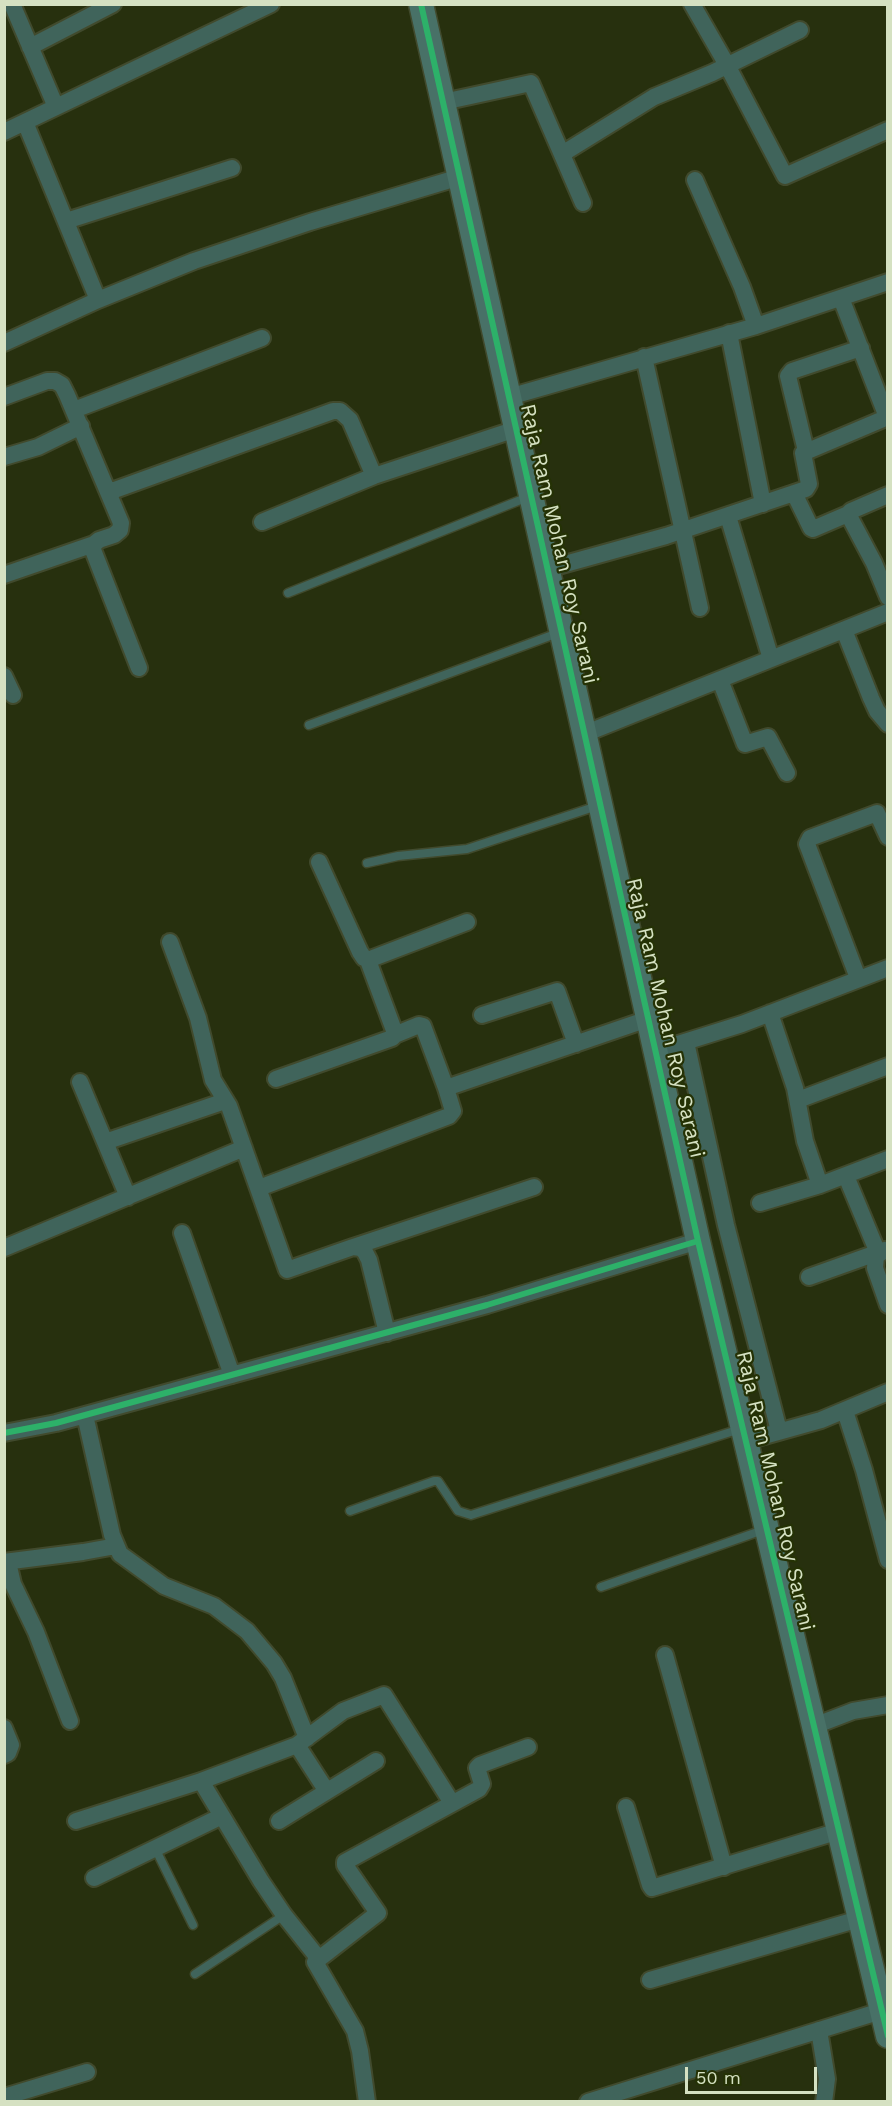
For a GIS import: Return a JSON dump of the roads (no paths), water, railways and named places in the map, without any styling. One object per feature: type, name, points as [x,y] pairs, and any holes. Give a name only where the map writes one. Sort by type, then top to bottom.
[{"type":"street","points":[[12,4],[56,107]]},
{"type":"street","points":[[30,47],[113,4]]},
{"type":"street","points":[[4,132],[271,4]]},
{"type":"street","name":"Raja Ram Mohan Roy Sarani","points":[[421,4],[698,1241],[859,1919],[883,2005],[888,2036]]},
{"type":"street","points":[[692,4],[785,176],[888,130]]},
{"type":"street","points":[[562,154],[654,97],[800,30]]},
{"type":"street","points":[[442,102],[531,82],[583,203]]},
{"type":"street","points":[[25,122],[98,300]]},
{"type":"street","points":[[66,221],[232,168]]},
{"type":"street","points":[[4,343],[98,300],[195,261],[460,177]]},
{"type":"street","points":[[696,180],[742,287],[756,326]]},
{"type":"street","points":[[509,397],[756,326],[888,282]]},
{"type":"street","points":[[547,569],[682,531],[806,489],[809,484],[802,454],[887,417],[842,298]]},
{"type":"street","points":[[729,333],[763,504]]},
{"type":"street","points":[[74,410],[262,338]]},
{"type":"street","points":[[806,451],[788,376],[792,371],[802,367],[861,348]]},
{"type":"street","points":[[644,357],[700,608]]},
{"type":"street","points":[[4,397],[47,381],[55,381],[62,385],[121,523],[120,530],[94,544],[4,575]]},
{"type":"street","points":[[108,492],[333,411],[340,411],[350,420],[374,476]]},
{"type":"street","points":[[4,457],[38,447],[81,426]]},
{"type":"street","points":[[262,522],[374,476],[516,429]]},
{"type":"street","points":[[794,493],[813,529],[888,495]]},
{"type":"street","points":[[848,514],[874,563],[888,597]]},
{"type":"street","points":[[728,516],[771,660]]},
{"type":"street","points":[[94,544],[93,550],[139,668]]},
{"type":"street","points":[[585,734],[888,612]]},
{"type":"street","points":[[844,630],[877,711],[888,724]]},
{"type":"street","points":[[4,676],[13,695]]},
{"type":"street","points":[[720,680],[745,744],[768,737],[787,773]]},
{"type":"street","points":[[858,978],[807,844],[810,838],[876,813],[879,814],[888,837]]},
{"type":"street","points":[[319,861],[364,958],[370,960],[467,922]]},
{"type":"street","points":[[170,942],[198,1018],[213,1080],[225,1101],[244,1148],[286,1270],[534,1187]]},
{"type":"street","points":[[370,960],[369,963],[396,1034]]},
{"type":"street","points":[[656,1051],[770,1013],[888,968]]},
{"type":"street","points":[[482,1015],[557,991],[576,1044]]},
{"type":"street","points":[[770,1013],[798,1100],[805,1141],[820,1185]]},
{"type":"street","points":[[446,1088],[648,1019]]},
{"type":"street","points":[[259,1188],[449,1116],[453,1111],[423,1026],[419,1025],[396,1034],[392,1038],[276,1079]]},
{"type":"street","points":[[686,1042],[726,1225],[779,1431]]},
{"type":"street","points":[[798,1100],[888,1066]]},
{"type":"street","points":[[80,1082],[128,1197]]},
{"type":"street","points":[[105,1142],[225,1101]]},
{"type":"street","points":[[4,1248],[244,1148]]},
{"type":"street","points":[[760,1203],[820,1185],[888,1159]]},
{"type":"street","points":[[846,1176],[882,1251]]},
{"type":"street","points":[[182,1233],[232,1375]]},
{"type":"street","points":[[4,1433],[85,1415],[387,1333],[698,1241]]},
{"type":"street","points":[[353,1247],[361,1248],[365,1252],[387,1333]]},
{"type":"street","points":[[809,1277],[882,1251]]},
{"type":"street","points":[[882,1251],[876,1256],[875,1268],[888,1305]]},
{"type":"street","points":[[744,1434],[779,1431],[821,1420],[888,1392]]},
{"type":"street","points":[[845,1410],[888,1560]]},
{"type":"street","points":[[85,1415],[116,1546],[120,1554],[164,1586],[214,1606],[247,1631],[274,1663],[283,1678],[302,1742],[326,1790]]},
{"type":"street","points":[[70,1721],[6,1562],[116,1546]]},
{"type":"street","points":[[665,1655],[724,1867]]},
{"type":"street","points":[[76,1821],[201,1781],[302,1742],[343,1711],[386,1695],[452,1803]]},
{"type":"street","points":[[813,1726],[854,1711],[888,1705]]},
{"type":"street","points":[[4,1728],[11,1745],[8,1753],[4,1755]]},
{"type":"street","points":[[367,2102],[355,2031],[316,1964],[319,1959],[378,1913],[345,1865],[346,1860],[481,1787],[477,1768],[480,1765],[528,1747]]},
{"type":"street","points":[[279,1821],[376,1761]]},
{"type":"street","points":[[201,1781],[261,1881],[284,1915],[319,1959]]},
{"type":"street","points":[[626,1807],[652,1888],[838,1831]]},
{"type":"street","points":[[94,1878],[222,1816]]},
{"type":"street","points":[[650,1980],[859,1919]]},
{"type":"street","points":[[588,2102],[819,2030],[883,2005]]},
{"type":"street","points":[[819,2030],[827,2079],[824,2102]]},
{"type":"street","points":[[4,2097],[87,2072]]},
{"type":"lane","points":[[288,593],[531,496]]},
{"type":"lane","points":[[309,725],[562,632]]},
{"type":"lane","points":[[367,863],[398,856],[467,849],[601,805]]},
{"type":"lane","points":[[350,1511],[434,1480],[438,1481],[459,1511],[471,1515],[744,1434]]},
{"type":"lane","points":[[601,1587],[767,1529]]},
{"type":"lane","points":[[155,1848],[193,1925]]},
{"type":"lane","points":[[195,1974],[284,1915]]}]
